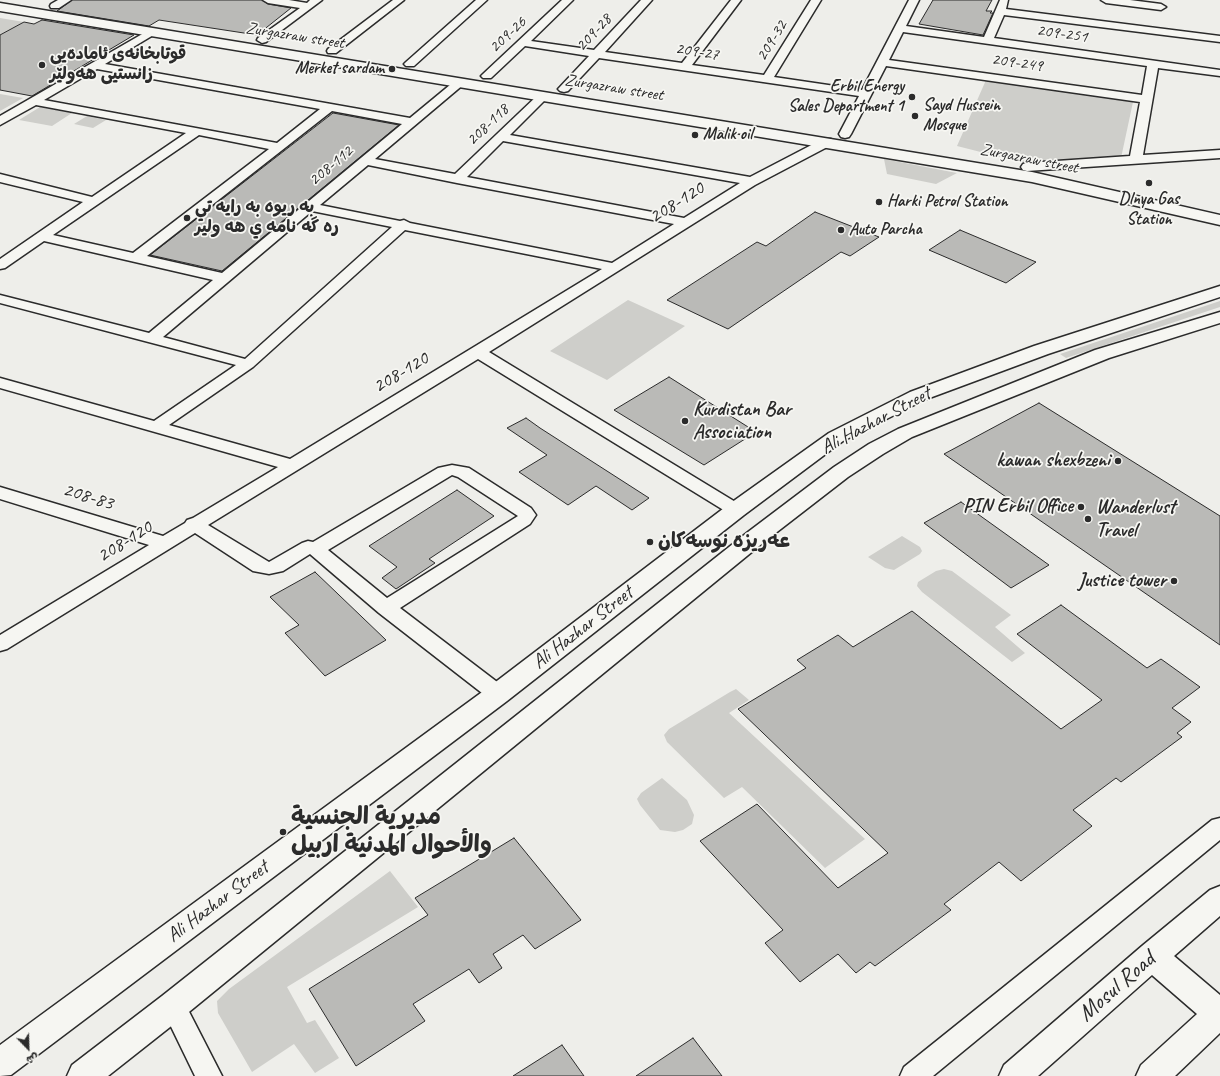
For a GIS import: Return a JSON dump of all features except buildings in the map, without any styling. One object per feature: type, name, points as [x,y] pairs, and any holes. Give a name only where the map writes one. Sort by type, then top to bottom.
[{"type":"main road","name":"Zurgazraw street","points":[[14,0],[60,3],[262,40],[845,134],[1027,167],[1138,189],[1220,208]]},
{"type":"main road","name":"Zurgazraw street","points":[[0,7],[827,142],[1032,177],[1220,220]]},
{"type":"main road","points":[[294,55],[305,47]]},
{"type":"main road","name":"Ali Hazhar Street","points":[[0,1064],[498,694],[736,510],[836,437],[917,396],[1042,350],[1220,291]]},
{"type":"main road","name":"Ali Hazhar Street","points":[[83,1076],[173,1006],[756,537],[841,472],[876,449],[905,433],[1102,354],[1220,317]]},
{"type":"main road","name":"Mosul Road","points":[[1015,1076],[1152,956],[1220,899]]},
{"type":"main road","points":[[1152,956],[1220,1014],[1152,1076]]},
{"type":"street","points":[[268,0],[313,3]]},
{"type":"street","points":[[332,51],[399,0]]},
{"type":"street","points":[[410,64],[482,0]]},
{"type":"street","name":"209-26","points":[[487,76],[524,43],[568,0]]},
{"type":"street","name":"209-28","points":[[564,89],[647,0]]},
{"type":"street","points":[[685,67],[736,0]]},
{"type":"street","name":"209-32","points":[[767,80],[816,0]]},
{"type":"street","points":[[845,134],[914,0]]},
{"type":"street","points":[[988,40],[1004,0]]},
{"type":"street","points":[[1106,0],[1162,4],[1156,31]]},
{"type":"street","points":[[262,40],[313,3]]},
{"type":"street","points":[[1000,11],[1220,39]]},
{"type":"street","name":"209-251","points":[[900,28],[1220,73]]},
{"type":"street","points":[[0,121],[151,32]]},
{"type":"street","name":"209-27","points":[[524,43],[865,94]]},
{"type":"street","name":"209-249","points":[[882,62],[1147,99]]},
{"type":"street","points":[[1136,160],[1153,63]]},
{"type":"street","points":[[95,65],[412,122]]},
{"type":"street","name":"208-112","points":[[151,339],[460,82]]},
{"type":"street","name":"208-118","points":[[457,179],[542,96]]},
{"type":"street","points":[[34,101],[280,147]]},
{"type":"street","points":[[136,258],[330,107]]},
{"type":"street","points":[[0,265],[197,131]]},
{"type":"street","points":[[501,137],[753,181]]},
{"type":"street","name":"208-120","points":[[0,644],[194,524],[478,352],[753,181],[827,142]]},
{"type":"street","points":[[1027,167],[1220,154]]},
{"type":"street","points":[[365,161],[686,222]]},
{"type":"street","points":[[0,189],[6,179],[94,201]]},
{"type":"street","points":[[310,207],[404,224],[613,267]]},
{"type":"street","points":[[156,427],[248,364],[404,224]]},
{"type":"street","points":[[42,237],[224,278]]},
{"type":"street","points":[[0,300],[248,364]]},
{"type":"street","points":[[478,352],[736,510]]},
{"type":"street","points":[[0,383],[291,465]]},
{"type":"street","points":[[316,549],[444,472],[452,470],[463,472],[525,512],[527,515],[524,520],[386,608]]},
{"type":"street","name":"208-83","points":[[2,495],[164,543]]},
{"type":"street","points":[[194,524],[260,566],[269,568],[276,566],[308,547],[316,549],[386,608],[498,694]]},
{"type":"street","points":[[913,1076],[1220,827]]},
{"type":"street","points":[[173,1006],[209,1076]]},
{"type":"shaded area","points":[[0,18],[24,22],[0,35]]},
{"type":"shaded area","points":[[986,80],[1133,102],[1121,158],[1020,162],[957,146]]},
{"type":"shaded area","points":[[0,94],[23,98],[0,111]]},
{"type":"shaded area","points":[[40,107],[72,113],[52,126],[19,120]]},
{"type":"shaded area","points":[[87,116],[106,120],[93,128],[74,124]]},
{"type":"shaded area","points":[[884,159],[957,173],[936,184],[887,174]]},
{"type":"shaded area","points":[[628,300],[685,326],[607,380],[550,351]]},
{"type":"shaded area","points":[[1220,301],[1220,307],[1066,358],[1060,354]]},
{"type":"shaded area","points":[[902,536],[920,547],[922,551],[920,554],[894,570],[885,568],[868,557]]},
{"type":"shaded area","points":[[944,569],[952,571],[1011,615],[995,627],[1025,653],[1012,662],[922,592],[917,586],[918,582],[936,571]]},
{"type":"shaded area","points":[[736,689],[749,700],[729,713],[865,839],[825,868],[742,787],[724,798],[667,742],[664,735],[669,729]]},
{"type":"shaded area","points":[[662,778],[687,800],[694,815],[692,824],[683,830],[675,832],[660,830],[637,799],[641,793]]},
{"type":"shaded area","points":[[390,871],[418,907],[287,987],[307,1023],[315,1020],[339,1058],[315,1073],[294,1044],[252,1072],[218,1013],[217,1001],[229,989]]},
{"type":"place","name":"قوتابخانەی ئامادەیی زانستیی هەولێر","points":[[42,65]]},
{"type":"place","name":"Merket sardam","points":[[392,69]]},
{"type":"place","name":"Erbil Energy Sales Department 1","points":[[912,97]]},
{"type":"place","name":"Sayd Hussein Mosque","points":[[915,116]]},
{"type":"place","name":"Malik oil","points":[[695,135]]},
{"type":"place","name":"Dlnya Gas Station","points":[[1149,183]]},
{"type":"place","name":"Harki Petrol Station","points":[[879,202]]},
{"type":"place","name":"به ريوه به رايه تي ره گه نامه ي هه ولير","points":[[187,218]]},
{"type":"place","name":"Auto Parcha","points":[[841,230]]},
{"type":"place","name":"Kurdistan Bar Association","points":[[685,421]]},
{"type":"place","name":"kawan shexbzeni","points":[[1118,461]]},
{"type":"place","name":"PIN Erbil Office","points":[[1081,507]]},
{"type":"place","name":"Wanderlust Travel","points":[[1088,519]]},
{"type":"place","name":"عەریزە نوسەکان","points":[[650,542]]},
{"type":"place","name":"Justice tower","points":[[1174,581]]},
{"type":"place","name":"مديرية الجنسية والأحوال المدنية اربيل","points":[[283,832]]}]
